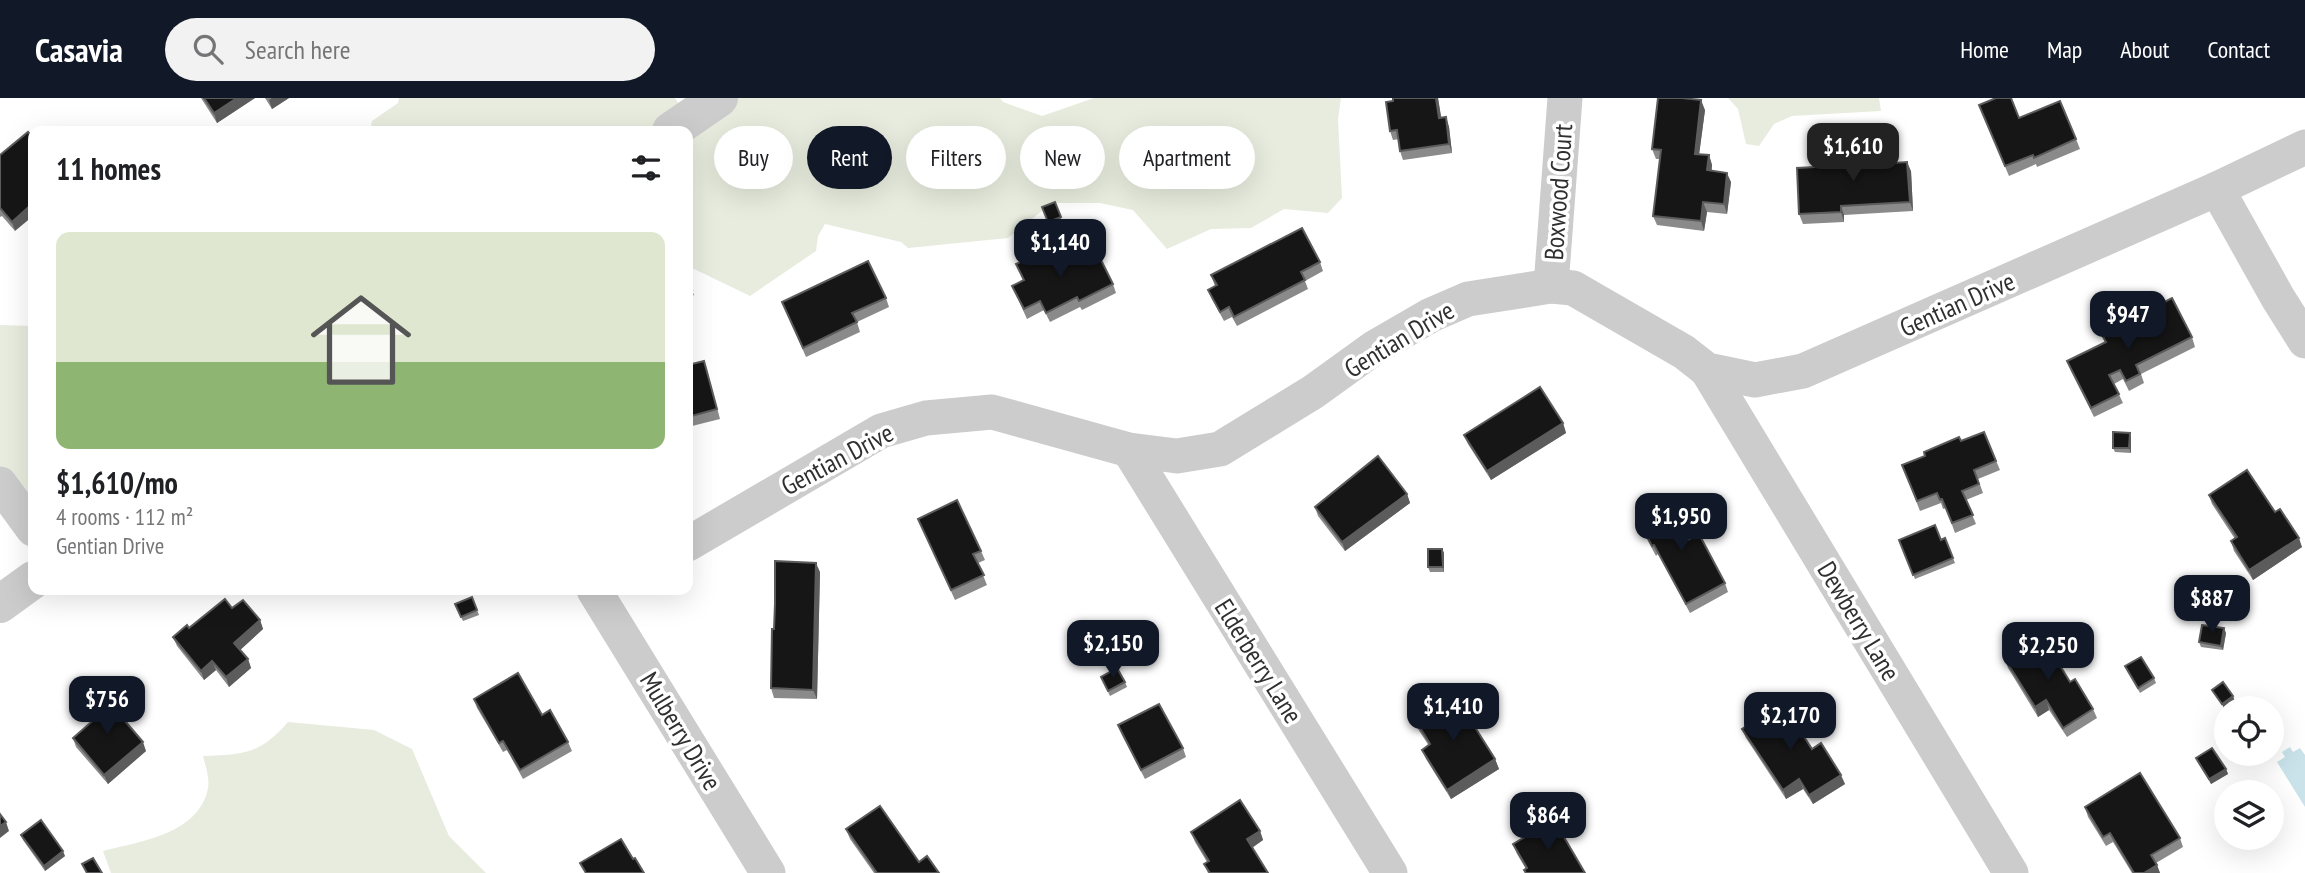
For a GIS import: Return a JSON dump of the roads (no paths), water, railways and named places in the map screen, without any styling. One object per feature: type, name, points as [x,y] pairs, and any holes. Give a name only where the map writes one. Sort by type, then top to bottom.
[{"type":"street","points":[[678,126],[719,98]]},
{"type":"street","name":"Boxwood Court","points":[[1551,286],[1565,98]]},
{"type":"street","name":"Gentian Drive","points":[[693,541],[881,431],[926,418],[992,412],[1129,450],[1177,456],[1220,449],[1313,392],[1374,348],[1430,315],[1468,299],[1551,286],[1573,288],[1672,345],[1707,370],[1755,380],[1803,371],[2305,148]]},
{"type":"street","points":[[2217,189],[2305,341]]},
{"type":"street","name":"Dewberry Lane","points":[[1707,370],[2011,873]]},
{"type":"street","name":"Elderberry Lane","points":[[1129,450],[1390,873]]},
{"type":"street","points":[[0,484],[28,521]]},
{"type":"street","points":[[0,604],[28,584]]},
{"type":"street","name":"Mulberry Drive","points":[[603,595],[768,873]]},
{"type":"water","points":[[2290,747],[2293,752],[2300,748],[2305,755],[2305,807],[2279,766],[2284,766],[2284,751]]}]
